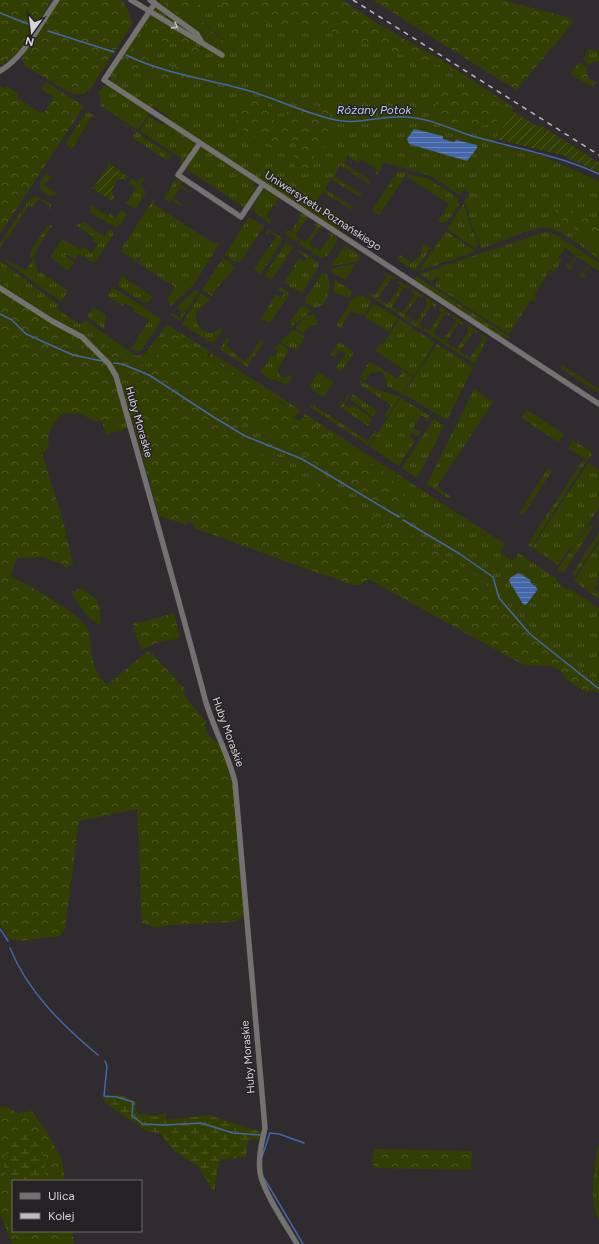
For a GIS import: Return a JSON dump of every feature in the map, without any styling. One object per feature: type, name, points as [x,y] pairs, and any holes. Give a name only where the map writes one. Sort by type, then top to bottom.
[{"type":"street","points":[[50,10],[54,0]]},
{"type":"street","points":[[0,71],[5,68],[22,50],[57,0]]},
{"type":"street","name":"Uniwersytetu Poznańskiego","points":[[131,0],[222,55]]},
{"type":"street","name":"Uniwersytetu Poznańskiego","points":[[201,41],[197,34],[152,2],[149,12],[104,80],[599,404]]},
{"type":"street","points":[[200,143],[178,175],[189,183],[241,217],[262,184]]},
{"type":"street","name":"Huby Moraskie","points":[[0,288],[52,321],[82,337],[109,364],[116,376],[192,646],[211,720],[230,761],[235,782],[265,1128],[260,1159],[260,1173],[265,1187],[297,1244]]},
{"type":"green space","points":[[0,0],[51,0],[41,19],[24,45],[9,60],[0,66]]},
{"type":"green space","points":[[59,0],[119,0],[125,4],[133,23],[90,89],[81,94],[71,93],[25,66],[22,59],[23,52]]},
{"type":"green space","points":[[160,0],[225,51],[225,40],[200,20],[191,15],[190,10],[192,7],[198,6],[203,1],[212,2],[251,17],[296,30],[307,27],[330,31],[440,65],[443,61],[514,108],[493,143],[538,154],[599,181],[599,259],[568,237],[548,228],[542,228],[516,235],[483,248],[480,247],[464,202],[470,193],[464,189],[460,195],[431,176],[384,162],[378,174],[375,174],[377,170],[361,159],[358,163],[348,156],[344,163],[371,181],[369,184],[340,165],[334,176],[362,194],[360,197],[331,179],[325,189],[353,207],[352,210],[323,192],[316,202],[347,222],[343,227],[337,230],[167,119],[168,116],[154,107],[153,109],[111,81],[110,75]]},
{"type":"green space","points":[[160,0],[342,0],[385,28],[443,61],[440,65],[434,66],[330,31],[307,27],[296,30],[251,17],[212,2],[203,1],[198,6],[192,7],[190,10],[191,15],[221,38],[232,50],[230,53]]},
{"type":"green space","points":[[373,0],[502,0],[570,18],[574,22],[516,90]]},
{"type":"green space","points":[[149,22],[163,23],[183,34],[194,44],[199,53],[196,55],[176,43],[158,41],[151,38],[145,30]]},
{"type":"green space","points":[[130,45],[143,56],[151,60],[194,70],[199,74],[197,82],[189,84],[173,82],[132,68],[116,66]]},
{"type":"green space","points":[[589,49],[599,52],[599,62],[593,62],[589,65],[583,59]]},
{"type":"green space","points":[[579,62],[587,68],[588,78],[597,83],[591,86],[570,74]]},
{"type":"green space","points":[[46,82],[84,106],[0,234],[0,86],[4,89],[6,86],[19,94],[17,98],[43,114],[54,97],[41,89]]},
{"type":"green space","points":[[104,86],[108,86],[150,113],[138,130],[101,106],[100,95],[98,93]]},
{"type":"green space","points":[[454,86],[476,90],[489,99],[500,104],[503,109],[501,118],[484,126],[465,128],[456,126],[440,117],[434,110],[436,102],[443,89]]},
{"type":"green space","points":[[249,95],[264,100],[268,105],[273,120],[279,123],[283,120],[289,109],[315,105],[327,110],[333,128],[332,137],[326,146],[316,153],[307,174],[299,173],[295,166],[294,156],[296,145],[293,140],[287,139],[282,148],[273,147],[265,140],[251,135],[237,125],[237,108]]},
{"type":"green space","points":[[100,108],[171,155],[168,161],[132,138],[135,132]]},
{"type":"green space","points":[[512,111],[539,127],[540,125],[599,163],[599,173],[562,155],[496,139]]},
{"type":"green space","points":[[88,112],[95,115],[92,116],[72,149],[67,146],[67,141],[84,115]]},
{"type":"green space","points":[[149,116],[163,125],[164,123],[194,142],[194,148],[181,167],[181,158],[140,131]]},
{"type":"green space","points":[[203,148],[255,182],[255,190],[244,207],[186,169],[198,150]]},
{"type":"green space","points":[[108,162],[128,177],[125,181],[118,179],[111,191],[115,197],[112,201],[91,188],[94,187],[108,165]]},
{"type":"green space","points":[[398,171],[407,173],[379,215],[372,210]]},
{"type":"green space","points":[[46,173],[52,177],[44,185],[58,194],[49,196],[41,190],[40,182]]},
{"type":"green space","points":[[409,174],[429,179],[437,184],[436,186],[438,185],[457,197],[459,205],[447,222],[441,223],[438,221],[449,204],[407,177]]},
{"type":"green space","points":[[142,177],[144,179],[140,185],[146,192],[137,207],[134,208],[124,202],[127,202],[135,190],[134,186],[129,183],[131,179],[134,179],[136,183]]},
{"type":"green space","points":[[176,179],[183,182],[181,185],[191,192],[190,193],[180,187],[173,198],[183,205],[181,206],[171,200],[169,203],[164,198]]},
{"type":"green space","points":[[264,189],[274,194],[280,202],[277,200],[275,203],[278,205],[277,207],[274,205],[266,216],[272,220],[270,224],[251,209]]},
{"type":"green space","points":[[35,196],[50,203],[51,207],[49,210],[47,209],[49,205],[38,199],[33,207],[29,205],[8,238],[6,237],[0,249],[0,243],[28,201]]},
{"type":"green space","points":[[154,199],[155,201],[153,204],[215,244],[218,241],[219,244],[195,283],[171,306],[167,299],[175,287],[138,263],[141,258],[139,257],[136,261],[120,251]]},
{"type":"green space","points":[[90,204],[106,215],[111,214],[115,218],[121,210],[127,214],[119,226],[116,227],[90,213]]},
{"type":"green space","points":[[463,204],[478,244],[478,247],[475,248],[447,229]]},
{"type":"green space","points":[[564,208],[599,219],[599,244],[556,216],[556,210]]},
{"type":"green space","points":[[300,213],[307,216],[309,221],[306,219],[295,235],[299,238],[297,242],[285,234],[287,230],[291,232],[301,216],[298,214]]},
{"type":"green space","points":[[249,217],[264,226],[240,263],[236,260],[235,262],[225,255]]},
{"type":"green space","points":[[84,222],[104,237],[110,229],[113,232],[113,235],[95,262],[91,262],[79,254],[75,259],[66,254],[65,256],[74,262],[68,271],[50,257],[62,239],[80,249],[82,247],[88,250],[91,254],[98,243],[93,241],[92,236],[76,225]]},
{"type":"green space","points":[[317,223],[322,226],[323,230],[320,228],[309,244],[313,247],[310,251],[298,243],[301,239],[306,242],[317,226],[313,224]]},
{"type":"green space","points":[[50,225],[53,227],[50,228],[36,250],[36,254],[33,255],[38,273],[42,273],[68,291],[61,302],[0,257],[26,270],[33,259],[30,257],[30,252],[47,226]]},
{"type":"green space","points":[[269,229],[282,238],[282,240],[261,274],[254,269],[276,237],[270,231],[267,235],[265,233]]},
{"type":"green space","points":[[446,231],[474,250],[474,252],[419,271]]},
{"type":"green space","points":[[545,232],[555,234],[599,263],[599,271],[590,265],[584,274],[587,277],[581,277],[579,271],[582,274],[589,264],[577,257],[571,266],[574,269],[568,269],[566,263],[570,265],[576,256],[565,248],[558,258],[562,260],[554,272],[550,270],[534,296],[537,298],[535,302],[531,300],[509,334],[435,286],[440,278],[436,276],[432,282],[420,274]]},
{"type":"green space","points":[[327,233],[335,234],[337,241],[327,256],[321,258],[311,252],[314,247],[320,251],[331,236]]},
{"type":"green space","points":[[286,243],[293,248],[271,280],[264,276]]},
{"type":"green space","points":[[423,244],[431,247],[415,271],[397,259],[400,255],[411,262],[414,261],[421,253]]},
{"type":"green space","points":[[345,246],[360,255],[358,261],[333,266],[332,264]]},
{"type":"green space","points":[[300,250],[317,262],[319,266],[302,293],[284,283],[299,258],[304,262],[307,258],[299,252]]},
{"type":"green space","points":[[223,258],[233,264],[232,266],[235,268],[212,296],[202,290]]},
{"type":"green space","points":[[0,261],[59,305],[57,309],[81,325],[85,320],[136,356],[145,354],[167,325],[210,351],[206,356],[200,349],[166,333],[153,365],[149,368],[52,318],[0,282]]},
{"type":"green space","points":[[355,265],[345,280],[331,272],[333,268]]},
{"type":"green space","points":[[385,272],[396,278],[394,280],[391,278],[378,298],[382,301],[381,303],[368,295],[370,293],[375,295],[387,276],[384,274]]},
{"type":"green space","points":[[322,273],[326,274],[328,278],[329,290],[323,305],[314,308],[306,303],[305,300]]},
{"type":"green space","points":[[122,276],[153,297],[149,302],[144,303],[120,287],[118,283]]},
{"type":"green space","points":[[416,276],[511,338],[505,339],[414,280]]},
{"type":"green space","points":[[335,280],[352,291],[349,298],[333,292]]},
{"type":"green space","points":[[399,281],[409,287],[408,289],[404,287],[392,307],[396,310],[395,312],[382,304],[384,302],[388,304],[401,285],[398,283]]},
{"type":"green space","points":[[0,282],[52,318],[149,368],[153,365],[166,333],[169,331],[179,335],[223,368],[249,380],[290,409],[289,414],[300,421],[303,418],[307,418],[313,425],[321,429],[326,434],[359,451],[367,461],[382,469],[387,477],[398,484],[404,498],[401,503],[391,508],[384,506],[315,465],[307,456],[284,447],[255,423],[244,422],[241,428],[244,438],[250,446],[269,459],[364,511],[382,524],[410,534],[478,577],[541,637],[556,654],[579,667],[599,685],[599,694],[594,690],[587,693],[566,679],[561,671],[550,666],[533,666],[522,664],[368,579],[357,585],[352,585],[194,528],[193,524],[187,521],[187,525],[159,516],[132,419],[119,417],[97,422],[81,414],[63,413],[49,433],[49,449],[42,453],[64,524],[73,565],[66,568],[61,563],[53,562],[44,557],[17,558],[10,576],[42,593],[77,616],[90,634],[92,658],[95,668],[107,685],[145,653],[150,651],[184,688],[185,697],[206,721],[207,732],[221,746],[227,755],[228,771],[235,779],[246,912],[242,918],[236,922],[171,925],[156,928],[142,923],[137,809],[79,821],[65,929],[60,936],[20,941],[8,938],[0,924]]},
{"type":"green space","points":[[280,287],[288,292],[289,295],[270,323],[262,319],[258,323],[276,294],[281,298],[284,293],[278,290]]},
{"type":"green space","points":[[112,289],[117,290],[161,319],[141,351],[131,349],[149,320],[134,311],[135,309],[125,303],[123,306],[107,296]]},
{"type":"green space","points":[[413,289],[423,296],[421,298],[418,296],[405,315],[410,319],[408,321],[396,313],[397,311],[402,313],[415,294],[411,292]]},
{"type":"green space","points":[[195,290],[199,292],[180,321],[171,315],[172,313],[179,317],[182,312],[176,308]]},
{"type":"green space","points":[[201,293],[210,300],[197,311],[196,319],[199,327],[205,332],[209,333],[215,332],[224,327],[214,342],[211,343],[182,324]]},
{"type":"green space","points":[[358,296],[363,296],[370,300],[371,304],[364,315],[350,312],[341,328],[336,325],[352,300]]},
{"type":"green space","points":[[427,298],[437,305],[435,307],[432,305],[419,324],[423,328],[422,330],[409,322],[411,319],[416,322],[428,303],[425,301]]},
{"type":"green space","points":[[373,305],[377,305],[398,318],[389,332],[365,317]]},
{"type":"green space","points":[[301,306],[305,306],[311,311],[293,326],[289,323]]},
{"type":"green space","points":[[93,307],[106,315],[104,329],[87,317]]},
{"type":"green space","points":[[440,307],[450,314],[449,316],[445,314],[433,333],[437,337],[436,339],[423,330],[425,328],[429,331],[442,312],[439,310]]},
{"type":"green space","points":[[314,314],[318,323],[303,333],[295,328],[307,316]]},
{"type":"green space","points":[[454,316],[464,323],[463,325],[459,323],[446,342],[451,346],[449,348],[437,339],[438,337],[443,340],[456,321],[452,318]]},
{"type":"green space","points":[[399,319],[435,343],[414,376],[375,351],[379,345],[384,343]]},
{"type":"green space","points":[[468,325],[478,332],[476,334],[473,332],[460,351],[465,355],[463,357],[451,348],[452,346],[457,349],[469,330],[466,327]]},
{"type":"green space","points":[[293,329],[305,337],[297,350],[280,342]]},
{"type":"green space","points":[[481,334],[487,338],[475,364],[464,357],[466,355],[470,358],[483,339],[480,336]]},
{"type":"green space","points":[[227,338],[230,339],[226,345],[240,358],[246,361],[261,339],[264,342],[247,367],[220,349]]},
{"type":"green space","points":[[339,342],[354,352],[341,372],[335,368],[346,353],[340,350],[335,357],[330,354]]},
{"type":"green space","points":[[279,343],[288,349],[288,352],[277,370],[281,377],[286,377],[289,375],[293,377],[287,385],[274,379],[272,381],[261,372],[271,355],[274,357],[279,351],[275,349]]},
{"type":"green space","points":[[437,344],[473,367],[447,420],[403,394]]},
{"type":"green space","points":[[212,353],[300,410],[295,417],[289,414],[285,404],[269,395],[249,380],[232,373],[209,357]]},
{"type":"green space","points":[[370,361],[397,379],[402,373],[400,371],[401,370],[413,377],[402,394],[387,386],[385,376],[380,371],[371,373],[365,381],[360,377]]},
{"type":"green space","points":[[562,365],[599,389],[599,393],[560,368]]},
{"type":"green space","points":[[318,372],[334,382],[330,388],[328,388],[329,389],[324,397],[309,387]]},
{"type":"green space","points":[[361,380],[373,388],[400,397],[387,417],[384,416],[391,405],[359,384]]},
{"type":"green space","points":[[474,389],[493,402],[437,487],[451,497],[449,499],[427,484]]},
{"type":"green space","points":[[353,394],[377,411],[373,417],[350,399]]},
{"type":"green space","points":[[348,395],[350,396],[345,403],[346,407],[350,408],[354,405],[372,419],[368,426],[340,407]]},
{"type":"green space","points":[[401,398],[430,416],[427,422],[425,420],[426,418],[421,415],[413,428],[421,431],[418,436],[411,433],[409,435],[415,441],[399,466],[369,446]]},
{"type":"green space","points":[[312,404],[368,441],[375,430],[377,432],[368,445],[310,407]]},
{"type":"green space","points":[[527,410],[564,434],[558,442],[522,418]]},
{"type":"green space","points":[[305,414],[505,544],[500,552],[513,561],[518,553],[556,578],[558,583],[568,590],[569,588],[599,608],[599,685],[579,667],[556,654],[541,637],[478,577],[410,534],[382,524],[364,511],[269,459],[250,446],[244,438],[241,428],[244,421],[255,423],[284,447],[307,456],[315,465],[384,506],[391,508],[401,503],[398,484],[387,477],[382,469],[367,461],[359,451],[313,426],[307,418],[303,418]]},
{"type":"green space","points":[[119,417],[126,418],[128,428],[106,435],[102,421]]},
{"type":"green space","points":[[433,420],[436,420],[444,426],[417,478],[402,468]]},
{"type":"green space","points":[[573,440],[593,453],[587,461],[568,448]]},
{"type":"green space","points":[[583,460],[586,462],[531,547],[527,545]]},
{"type":"green space","points":[[588,463],[599,470],[599,508],[572,548],[558,565],[532,548]]},
{"type":"green space","points":[[548,468],[552,471],[523,515],[519,513]]},
{"type":"green space","points":[[589,525],[593,527],[564,572],[557,570]]},
{"type":"green space","points":[[599,532],[599,540],[575,576],[572,574]]},
{"type":"green space","points":[[599,543],[599,577],[596,582],[598,583],[594,590],[599,592],[599,599],[574,581]]},
{"type":"green space","points":[[81,588],[87,591],[98,603],[100,625],[87,615],[80,607],[72,592]]},
{"type":"green space","points":[[174,613],[180,638],[155,643],[149,647],[141,649],[133,622],[143,622]]},
{"type":"green space","points":[[118,1094],[135,1101],[137,1113],[155,1116],[166,1113],[167,1120],[208,1115],[262,1132],[260,1139],[248,1140],[246,1157],[219,1160],[214,1193],[199,1167],[175,1152],[160,1133],[146,1131],[106,1104],[103,1098]]},
{"type":"green space","points":[[5,1106],[18,1113],[32,1111],[49,1135],[62,1160],[65,1180],[12,1180],[12,1232],[72,1232],[74,1244],[12,1244],[0,1213],[0,1107]]},
{"type":"green space","points":[[26,1133],[41,1144],[45,1164],[45,1175],[38,1180],[12,1180],[11,1186],[5,1171],[4,1159],[8,1148],[17,1134]]},
{"type":"green space","points":[[599,1144],[599,1221],[594,1204],[593,1185],[597,1147]]},
{"type":"green space","points":[[374,1149],[472,1151],[471,1170],[374,1168],[372,1161]]},
{"type":"water","points":[[414,129],[443,136],[443,139],[454,142],[456,140],[477,145],[477,148],[467,161],[409,144],[407,139]]},
{"type":"water","points":[[518,573],[531,580],[530,582],[538,589],[526,605],[523,604],[509,581],[510,578]]},
{"type":"waterway","name":"Różany Potok","points":[[0,13],[33,26]]},
{"type":"waterway","name":"Różany Potok","points":[[48,31],[114,52]]},
{"type":"waterway","name":"Różany Potok","points":[[126,55],[141,62],[173,72],[237,87],[304,111],[336,120],[362,121],[390,117],[416,118],[433,122],[472,136],[552,157],[599,174]]},
{"type":"waterway","points":[[0,314],[12,320],[26,334],[73,355],[102,361]]},
{"type":"waterway","points":[[114,363],[122,364],[149,375],[245,436],[302,459],[399,517]]},
{"type":"waterway","points":[[403,520],[460,554],[493,577],[499,598],[530,634],[599,689]]},
{"type":"waterway","points":[[0,929],[8,941]]},
{"type":"waterway","points":[[10,948],[26,979],[47,1007],[59,1020],[98,1055]]},
{"type":"waterway","points":[[105,1061],[107,1066],[104,1096],[117,1097],[133,1102],[132,1116],[143,1124],[165,1125],[201,1123],[233,1133],[261,1135]]},
{"type":"waterway","points":[[262,1157],[270,1133],[279,1134],[304,1143]]},
{"type":"waterway","points":[[264,1178],[303,1244]]},
{"type":"railway","points":[[353,0],[599,155]]}]
